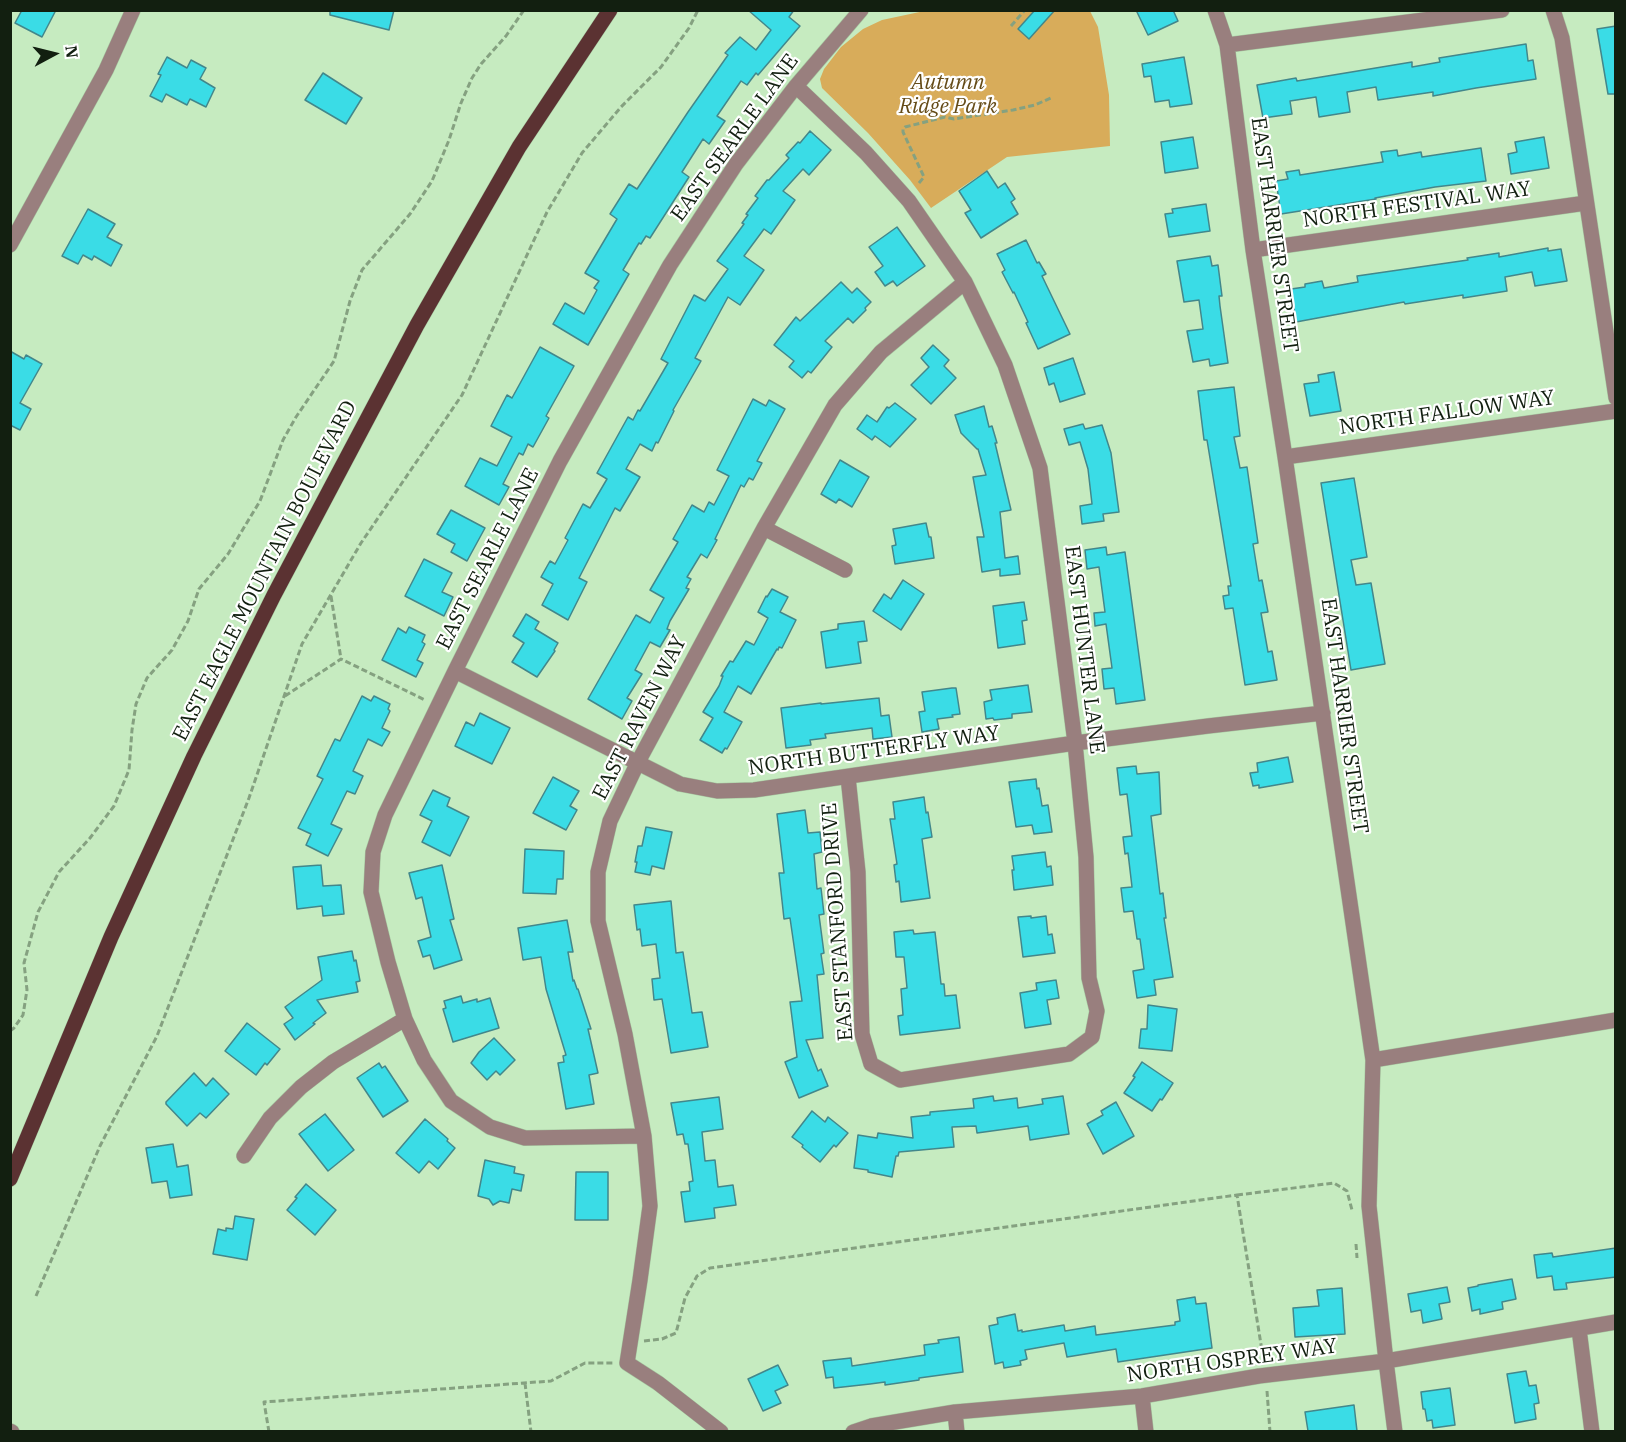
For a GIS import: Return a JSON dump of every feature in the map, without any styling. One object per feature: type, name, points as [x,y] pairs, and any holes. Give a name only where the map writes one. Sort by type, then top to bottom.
[{"type":"main road","name":"EAST EAGLE MOUNTAIN BOULEVARD","points":[[10,1179],[111,937],[194,756],[274,595],[417,325],[508,166],[610,10]]},
{"type":"street","points":[[10,245],[106,70],[133,10]]},
{"type":"street","name":"EAST SEARLE LANE","points":[[644,1136],[525,1138],[490,1126],[451,1101],[424,1060],[405,1019],[371,892],[373,852],[385,815],[560,461],[670,265],[736,164],[796,86],[861,10]]},
{"type":"street","name":"EAST HARRIER STREET","points":[[1215,10],[1227,45],[1253,250],[1373,1060],[1370,1206],[1395,1431]]},
{"type":"street","points":[[1227,45],[1502,10]]},
{"type":"street","points":[[1553,10],[1562,38],[1616,398]]},
{"type":"street","name":"EAST HUNTER LANE","points":[[796,86],[866,153],[909,201],[965,282],[1005,365],[1040,468],[1075,743],[1086,857],[1089,978],[1097,1011],[1092,1037],[1069,1054],[900,1080],[872,1064]]},
{"type":"street","name":"NORTH FESTIVAL WAY","points":[[1253,250],[1586,203]]},
{"type":"street","name":"EAST RAVEN WAY","points":[[627,1363],[650,1206],[644,1136],[598,921],[598,872],[610,821],[638,762],[764,528],[835,405],[881,352],[965,282]]},
{"type":"street","name":"NORTH FALLOW WAY","points":[[1285,457],[1616,411]]},
{"type":"street","points":[[764,528],[845,570]]},
{"type":"street","name":"NORTH BUTTERFLY WAY","points":[[455,670],[680,784],[717,792],[754,790],[1075,743],[1323,713]]},
{"type":"street","name":"EAST STANFORD DRIVE","points":[[848,777],[858,872],[862,1034],[872,1064]]},
{"type":"street","points":[[244,1156],[270,1118],[301,1086],[333,1062],[405,1019]]},
{"type":"street","points":[[1373,1060],[1616,1020]]},
{"type":"street","name":"NORTH OSPREY WAY","points":[[853,1431],[955,1412],[1142,1396],[1259,1376],[1386,1361],[1616,1322]]},
{"type":"street","points":[[1579,1329],[1592,1431]]},
{"type":"street","points":[[627,1363],[658,1383],[721,1431]]},
{"type":"street","points":[[1142,1396],[1146,1431]]},
{"type":"street","points":[[955,1412],[957,1431]]},
{"type":"path","points":[[10,1031],[23,1015],[27,990],[24,963],[38,912],[59,872],[90,838],[114,806],[129,770],[136,704],[147,678],[172,650],[188,621],[199,590],[228,554],[260,501],[283,440],[334,361],[350,301],[362,270],[410,214],[432,181],[472,78],[524,10]]},
{"type":"path","points":[[36,1296],[100,1146],[157,1036],[249,798],[302,644],[361,543],[462,395],[547,212],[582,153],[621,107],[661,67],[689,28],[698,10]]},
{"type":"path","points":[[1011,26],[1025,10]]},
{"type":"path","points":[[919,183],[924,177],[903,132],[905,127],[945,117],[954,119],[1013,110],[1035,105],[1053,97]]},
{"type":"path","points":[[330,595],[341,659]]},
{"type":"path","points":[[284,697],[341,659]]},
{"type":"path","points":[[341,659],[425,700]]},
{"type":"path","points":[[641,1341],[662,1340],[676,1333],[685,1298],[697,1276],[710,1268],[1334,1183],[1347,1191],[1353,1211]]},
{"type":"path","points":[[1237,1195],[1263,1357]]},
{"type":"path","points":[[1355,1235],[1357,1258]]},
{"type":"path","points":[[268,1431],[264,1402],[551,1381],[585,1364],[627,1363]]},
{"type":"path","points":[[525,1383],[531,1431]]},
{"type":"path","points":[[1267,1390],[1270,1431]]},
{"type":"green space","name":"Autumn Ridge Park","points":[[929,10],[1090,11],[1098,27],[1109,95],[1110,146],[1007,157],[931,208],[910,180],[868,133],[822,88],[820,79],[824,69],[841,47],[863,29],[882,20]]},
{"type":"building","points":[[22,10],[56,10],[42,37],[15,23]]},
{"type":"building","points":[[330,10],[394,10],[389,30],[330,15]]},
{"type":"building","points":[[748,10],[794,10],[789,17],[800,26],[758,75],[756,73],[747,85],[741,81],[717,116],[725,121],[709,144],[703,139],[682,172],[689,177],[650,238],[646,236],[641,244],[639,243],[623,270],[629,274],[588,345],[553,324],[565,303],[584,314],[597,290],[594,288],[599,281],[585,273],[617,219],[610,214],[629,184],[637,189],[728,55],[725,53],[740,37],[756,50],[771,30]]},
{"type":"building","points":[[1035,10],[1055,10],[1029,39],[1018,29]]},
{"type":"building","points":[[1136,10],[1173,10],[1178,21],[1148,35]]},
{"type":"building","points":[[1616,26],[1616,94],[1608,94],[1597,29]]},
{"type":"building","points":[[1526,44],[1528,61],[1533,60],[1536,79],[1433,96],[1433,92],[1378,100],[1376,87],[1347,92],[1350,112],[1319,117],[1316,97],[1290,101],[1292,114],[1263,118],[1257,85],[1296,78],[1297,81],[1412,62],[1412,67],[1440,62],[1439,58]]},
{"type":"building","points":[[167,57],[187,68],[191,60],[206,68],[200,79],[215,88],[206,107],[190,99],[187,105],[166,94],[162,102],[150,96]]},
{"type":"building","points":[[1184,57],[1192,104],[1170,107],[1169,100],[1155,102],[1151,76],[1144,77],[1142,64]]},
{"type":"building","points":[[323,73],[362,98],[346,124],[305,100]]},
{"type":"building","points":[[810,131],[831,150],[809,175],[803,169],[783,191],[795,200],[771,234],[764,229],[744,256],[764,270],[740,305],[728,297],[695,358],[701,361],[673,410],[658,443],[656,442],[652,451],[640,444],[626,469],[640,477],[620,511],[615,508],[579,578],[587,582],[568,620],[542,605],[553,584],[541,577],[550,561],[555,564],[568,540],[565,538],[583,504],[590,508],[607,479],[597,473],[628,417],[633,420],[638,410],[640,411],[668,363],[661,359],[694,295],[705,301],[728,269],[717,261],[744,224],[742,223],[748,215],[746,214],[758,198],[755,196],[789,158],[786,155]]},
{"type":"building","points":[[1193,137],[1198,168],[1165,173],[1161,142]]},
{"type":"building","points":[[1544,137],[1549,168],[1511,174],[1508,154],[1517,152],[1515,142]]},
{"type":"building","points":[[1481,148],[1486,181],[1435,187],[1281,214],[1276,181],[1288,179],[1286,172],[1299,170],[1300,175],[1383,162],[1381,152],[1397,150],[1398,156],[1421,152],[1422,157]]},
{"type":"building","points":[[987,171],[998,188],[1005,183],[1015,199],[1011,202],[1018,214],[981,238],[965,213],[971,210],[959,191]]},
{"type":"building","points":[[1206,204],[1210,231],[1169,237],[1165,214],[1173,213],[1172,209]]},
{"type":"building","points":[[88,209],[115,224],[107,237],[122,245],[111,266],[94,256],[92,260],[83,255],[78,264],[62,256]]},
{"type":"building","points":[[897,227],[925,266],[897,286],[893,281],[885,286],[875,272],[883,266],[869,247]]},
{"type":"building","points":[[1026,240],[1037,263],[1039,262],[1046,274],[1042,276],[1070,334],[1038,349],[1014,292],[1002,272],[1005,270],[997,254]]},
{"type":"building","points":[[1548,248],[1548,251],[1561,249],[1567,281],[1535,286],[1532,272],[1505,277],[1507,291],[1463,298],[1463,295],[1405,304],[1404,302],[1296,322],[1291,289],[1305,287],[1305,284],[1322,281],[1324,288],[1358,282],[1357,276],[1468,260],[1467,258],[1499,253],[1499,257]]},
{"type":"building","points":[[1210,256],[1212,266],[1218,265],[1222,296],[1219,296],[1220,306],[1228,363],[1210,366],[1209,359],[1193,362],[1187,331],[1203,329],[1199,300],[1184,302],[1177,261]]},
{"type":"building","points":[[841,282],[852,293],[857,288],[871,302],[853,323],[848,318],[825,341],[832,347],[811,373],[808,371],[802,378],[789,367],[794,361],[774,345],[796,317],[800,321]]},
{"type":"building","points":[[933,345],[949,360],[944,366],[956,378],[931,404],[911,385],[929,367],[921,358]]},
{"type":"building","points":[[540,347],[574,366],[546,416],[549,418],[533,447],[528,444],[523,455],[519,453],[503,484],[509,487],[499,505],[465,486],[480,458],[497,466],[512,437],[491,426],[507,395],[512,398]]},
{"type":"building","points":[[10,351],[24,359],[26,355],[42,364],[20,403],[31,409],[20,430],[10,425]]},
{"type":"building","points":[[1073,358],[1085,394],[1060,402],[1054,383],[1049,385],[1044,368]]},
{"type":"building","points":[[1334,372],[1341,411],[1310,416],[1304,384],[1319,382],[1318,375]]},
{"type":"building","points":[[1234,387],[1240,436],[1234,437],[1240,468],[1247,467],[1258,543],[1253,544],[1259,581],[1262,580],[1268,612],[1261,613],[1268,652],[1272,651],[1277,680],[1245,685],[1233,608],[1225,609],[1223,596],[1229,595],[1228,586],[1231,586],[1207,440],[1204,440],[1198,391]]},
{"type":"building","points":[[753,399],[766,406],[769,400],[785,409],[757,461],[762,463],[753,480],[749,478],[744,487],[741,485],[707,558],[701,554],[687,577],[691,579],[686,588],[689,589],[670,621],[667,629],[670,630],[660,647],[650,642],[635,670],[642,674],[627,698],[632,701],[622,719],[588,699],[636,615],[650,623],[664,598],[650,590],[678,542],[673,539],[692,505],[704,512],[709,502],[714,505],[729,476],[717,470]]},
{"type":"building","points":[[895,403],[916,419],[890,447],[875,436],[872,440],[857,429],[867,415],[877,422],[887,407]]},
{"type":"building","points":[[984,406],[989,427],[992,426],[997,443],[995,443],[1011,510],[1000,512],[1005,558],[1018,556],[1020,574],[1000,576],[1000,569],[982,572],[977,537],[984,537],[973,477],[986,475],[978,449],[961,433],[955,415]]},
{"type":"building","points":[[1083,424],[1085,429],[1102,425],[1111,453],[1119,512],[1103,514],[1104,521],[1082,524],[1080,506],[1092,504],[1088,469],[1080,442],[1069,445],[1064,429]]},
{"type":"building","points":[[840,460],[869,477],[852,507],[839,499],[836,503],[821,494]]},
{"type":"building","points":[[1354,478],[1367,557],[1351,560],[1356,585],[1371,583],[1385,664],[1351,670],[1321,483]]},
{"type":"building","points":[[451,510],[485,528],[467,561],[451,552],[455,544],[437,534]]},
{"type":"building","points":[[926,523],[934,558],[895,564],[892,546],[896,545],[893,529]]},
{"type":"building","points":[[1106,547],[1107,555],[1125,552],[1145,700],[1116,704],[1114,688],[1104,689],[1102,669],[1112,668],[1106,624],[1095,626],[1094,613],[1105,612],[1099,567],[1087,569],[1085,550]]},
{"type":"building","points":[[424,559],[452,573],[442,592],[453,597],[444,616],[405,596]]},
{"type":"building","points":[[903,580],[924,594],[901,630],[873,611],[884,594],[891,599]]},
{"type":"building","points":[[772,589],[788,597],[780,612],[796,620],[782,648],[777,649],[751,694],[738,686],[724,712],[742,722],[727,749],[725,748],[722,753],[700,740],[713,718],[703,712],[719,686],[723,676],[721,676],[730,661],[733,662],[746,641],[754,645],[768,618],[758,612]]},
{"type":"building","points":[[1024,602],[1027,620],[1022,621],[1025,644],[998,648],[993,606]]},
{"type":"building","points":[[526,614],[539,622],[535,629],[558,643],[537,677],[512,662],[524,643],[513,636]]},
{"type":"building","points":[[864,621],[867,641],[858,642],[861,663],[826,668],[821,632],[838,629],[838,624]]},
{"type":"building","points":[[409,627],[425,635],[422,642],[425,644],[417,660],[423,663],[416,677],[382,660],[398,628],[406,633]]},
{"type":"building","points":[[1028,685],[1032,712],[1012,714],[1012,718],[986,719],[984,702],[992,700],[990,690]]},
{"type":"building","points":[[956,688],[960,714],[937,719],[939,729],[922,732],[919,712],[925,711],[922,692]]},
{"type":"building","points":[[362,696],[371,701],[374,696],[390,704],[388,709],[390,711],[382,728],[390,732],[382,746],[368,739],[353,771],[363,776],[355,794],[347,791],[331,824],[342,829],[328,856],[306,845],[311,834],[298,828],[323,779],[317,776],[335,739],[340,741]]},
{"type":"building","points":[[879,698],[881,716],[889,715],[892,737],[873,739],[872,728],[825,734],[826,738],[810,740],[811,745],[786,748],[781,708]]},
{"type":"building","points":[[480,713],[510,728],[492,764],[455,746],[466,722],[474,726]]},
{"type":"building","points":[[1288,757],[1293,782],[1259,788],[1259,785],[1253,786],[1250,773],[1258,772],[1257,763]]},
{"type":"building","points":[[1136,766],[1137,774],[1159,772],[1161,814],[1151,816],[1173,977],[1154,980],[1156,995],[1137,998],[1133,971],[1144,969],[1133,911],[1124,912],[1121,888],[1132,887],[1128,853],[1125,854],[1123,837],[1132,836],[1127,794],[1120,795],[1117,768]]},
{"type":"building","points":[[553,777],[579,791],[570,806],[577,810],[566,830],[533,813]]},
{"type":"building","points":[[1036,779],[1042,806],[1048,805],[1052,832],[1034,834],[1032,825],[1016,827],[1009,782]]},
{"type":"building","points":[[433,790],[450,798],[447,806],[469,817],[450,856],[422,842],[432,821],[420,815]]},
{"type":"building","points":[[924,797],[932,837],[922,839],[930,898],[901,902],[899,881],[896,882],[894,865],[897,864],[890,819],[895,819],[893,802]]},
{"type":"building","points":[[805,810],[808,833],[820,832],[822,852],[814,854],[817,889],[821,888],[824,914],[819,915],[824,974],[817,975],[823,1038],[806,1040],[818,1071],[821,1069],[828,1086],[799,1098],[785,1062],[797,1057],[790,1002],[802,1001],[790,918],[784,919],[779,873],[784,873],[777,814]]},
{"type":"building","points":[[646,827],[672,832],[664,869],[652,866],[650,875],[635,872],[638,846],[642,846]]},
{"type":"building","points":[[525,849],[564,851],[563,879],[557,879],[556,894],[523,893]]},
{"type":"building","points":[[1045,852],[1047,867],[1051,866],[1053,885],[1014,890],[1012,856]]},
{"type":"building","points":[[321,865],[323,886],[341,885],[344,914],[323,916],[322,906],[297,909],[293,867]]},
{"type":"building","points":[[442,865],[454,919],[450,920],[462,960],[434,969],[430,955],[423,957],[418,941],[431,937],[422,897],[416,899],[409,873]]},
{"type":"building","points":[[671,901],[676,953],[683,952],[692,1013],[702,1012],[708,1047],[671,1053],[662,999],[654,1000],[652,979],[660,978],[656,944],[642,946],[640,929],[637,930],[634,905]]},
{"type":"building","points":[[1031,916],[1031,918],[1046,916],[1048,935],[1052,934],[1055,953],[1023,957],[1018,917]]},
{"type":"building","points":[[567,920],[573,952],[568,952],[573,981],[578,989],[591,1029],[588,1029],[598,1073],[589,1075],[594,1104],[566,1109],[558,1063],[564,1062],[563,1056],[566,1055],[546,989],[541,957],[523,960],[518,928]]},
{"type":"building","points":[[913,930],[914,934],[935,932],[941,984],[944,984],[945,996],[956,995],[960,1028],[900,1035],[898,1016],[903,1015],[901,989],[907,988],[904,957],[896,957],[894,932]]},
{"type":"building","points":[[352,951],[360,981],[356,982],[358,992],[317,1000],[326,1013],[295,1040],[284,1024],[293,1018],[285,1007],[322,980],[318,957]]},
{"type":"building","points":[[1056,980],[1059,998],[1047,1000],[1051,1024],[1025,1028],[1020,993],[1037,990],[1036,983]]},
{"type":"building","points":[[461,996],[463,1003],[490,998],[499,1028],[453,1042],[443,1009],[446,1008],[444,1001]]},
{"type":"building","points":[[1148,1005],[1177,1009],[1172,1051],[1139,1048],[1141,1029],[1147,1029]]},
{"type":"building","points":[[247,1023],[280,1049],[256,1075],[225,1051]]},
{"type":"building","points":[[494,1038],[515,1060],[500,1075],[496,1071],[487,1080],[471,1063]]},
{"type":"building","points":[[1142,1062],[1173,1083],[1152,1111],[1124,1093]]},
{"type":"building","points":[[379,1063],[382,1068],[385,1066],[408,1101],[383,1117],[357,1078]]},
{"type":"building","points":[[194,1073],[206,1086],[213,1078],[229,1094],[206,1118],[200,1113],[187,1126],[166,1102]]},
{"type":"building","points":[[993,1096],[994,1101],[1017,1098],[1018,1108],[1043,1104],[1042,1099],[1063,1096],[1069,1134],[1030,1140],[1028,1126],[977,1133],[976,1126],[952,1127],[954,1147],[899,1152],[896,1156],[892,1177],[854,1168],[858,1135],[877,1138],[878,1133],[913,1138],[911,1117],[930,1115],[930,1112],[974,1108],[973,1099]]},
{"type":"building","points":[[719,1097],[723,1129],[702,1132],[705,1161],[715,1160],[718,1187],[733,1185],[736,1205],[714,1208],[715,1218],[685,1222],[681,1192],[690,1191],[689,1182],[693,1181],[688,1144],[685,1144],[683,1134],[677,1135],[671,1103]]},
{"type":"building","points":[[1116,1102],[1134,1136],[1103,1154],[1087,1124],[1103,1115],[1101,1111]]},
{"type":"building","points":[[812,1111],[825,1122],[828,1117],[848,1133],[820,1162],[792,1137]]},
{"type":"building","points":[[325,1114],[354,1150],[328,1171],[299,1134]]},
{"type":"building","points":[[425,1119],[455,1148],[438,1169],[429,1161],[419,1173],[396,1153]]},
{"type":"building","points":[[173,1144],[177,1167],[188,1165],[192,1195],[170,1198],[167,1181],[152,1183],[146,1148]]},
{"type":"building","points":[[485,1160],[515,1167],[514,1173],[524,1175],[521,1191],[512,1189],[509,1203],[500,1201],[493,1205],[489,1199],[478,1196]]},
{"type":"building","points":[[576,1172],[608,1172],[608,1220],[575,1220]]},
{"type":"building","points":[[306,1184],[336,1210],[315,1235],[287,1210]]},
{"type":"building","points":[[235,1216],[254,1219],[247,1260],[213,1254],[218,1229],[226,1231],[226,1228],[233,1229]]},
{"type":"building","points":[[1616,1248],[1616,1277],[1566,1283],[1567,1289],[1554,1290],[1552,1276],[1537,1278],[1534,1255],[1552,1253],[1553,1257]]},
{"type":"building","points":[[1512,1279],[1516,1299],[1502,1302],[1503,1309],[1480,1314],[1480,1309],[1472,1311],[1468,1288]]},
{"type":"building","points":[[1447,1287],[1450,1302],[1439,1304],[1442,1319],[1423,1323],[1421,1310],[1411,1312],[1408,1294]]},
{"type":"building","points":[[1342,1288],[1345,1334],[1295,1337],[1293,1308],[1319,1306],[1317,1290]]},
{"type":"building","points":[[1195,1297],[1196,1304],[1206,1303],[1212,1348],[1118,1362],[1116,1349],[1067,1357],[1064,1343],[1025,1350],[1027,1359],[1020,1361],[1021,1365],[1004,1368],[1003,1362],[995,1364],[989,1326],[998,1324],[997,1318],[1015,1314],[1018,1331],[1022,1330],[1022,1332],[1064,1325],[1065,1331],[1095,1326],[1096,1335],[1175,1325],[1175,1322],[1180,1321],[1177,1300]]},
{"type":"building","points":[[959,1337],[963,1372],[885,1385],[885,1382],[834,1388],[833,1377],[826,1378],[823,1361],[851,1358],[852,1366],[925,1355],[924,1345]]},
{"type":"building","points":[[778,1365],[788,1385],[775,1391],[781,1403],[763,1411],[748,1379]]},
{"type":"building","points":[[1526,1371],[1529,1386],[1536,1385],[1539,1403],[1534,1404],[1536,1419],[1515,1423],[1507,1374]]},
{"type":"building","points":[[1450,1388],[1455,1425],[1433,1428],[1432,1420],[1427,1421],[1425,1409],[1423,1409],[1421,1392]]},
{"type":"building","points":[[1354,1405],[1357,1431],[1308,1431],[1305,1412]]}]
